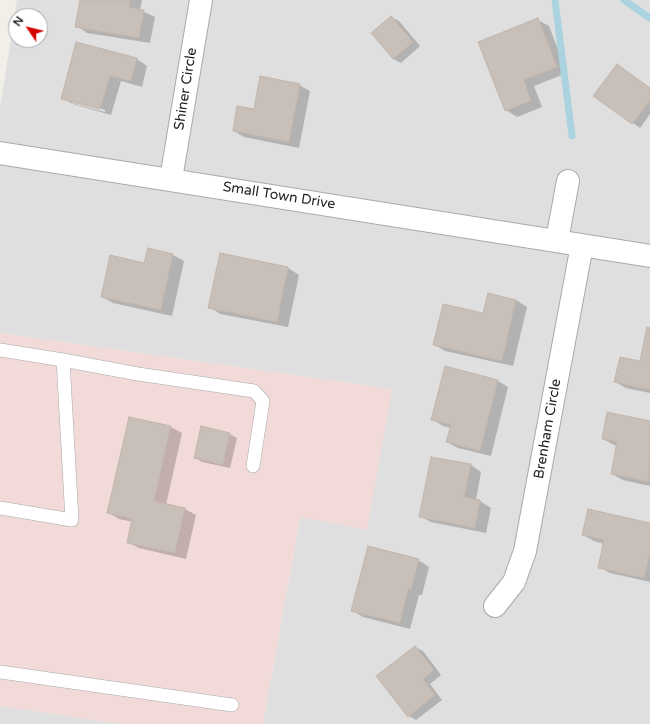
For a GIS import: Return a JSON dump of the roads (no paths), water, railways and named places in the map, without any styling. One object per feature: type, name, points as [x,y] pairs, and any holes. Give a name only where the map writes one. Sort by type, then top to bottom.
[{"type":"street","name":"Shiner Circle","points":[[171,179],[201,0]]},
{"type":"street","name":"Small Town Drive","points":[[0,153],[557,240],[650,256]]},
{"type":"street","points":[[557,240],[568,181]]},
{"type":"street","name":"Brenham Circle","points":[[495,606],[514,582],[525,550],[582,245]]},
{"type":"lane","points":[[0,350],[138,374],[254,391],[264,401],[253,466]]},
{"type":"lane","points":[[0,508],[72,520],[63,360]]},
{"type":"lane","points":[[0,672],[232,705]]},
{"type":"waterway","points":[[555,0],[572,136]]},
{"type":"waterway","points":[[624,0],[650,18]]}]
